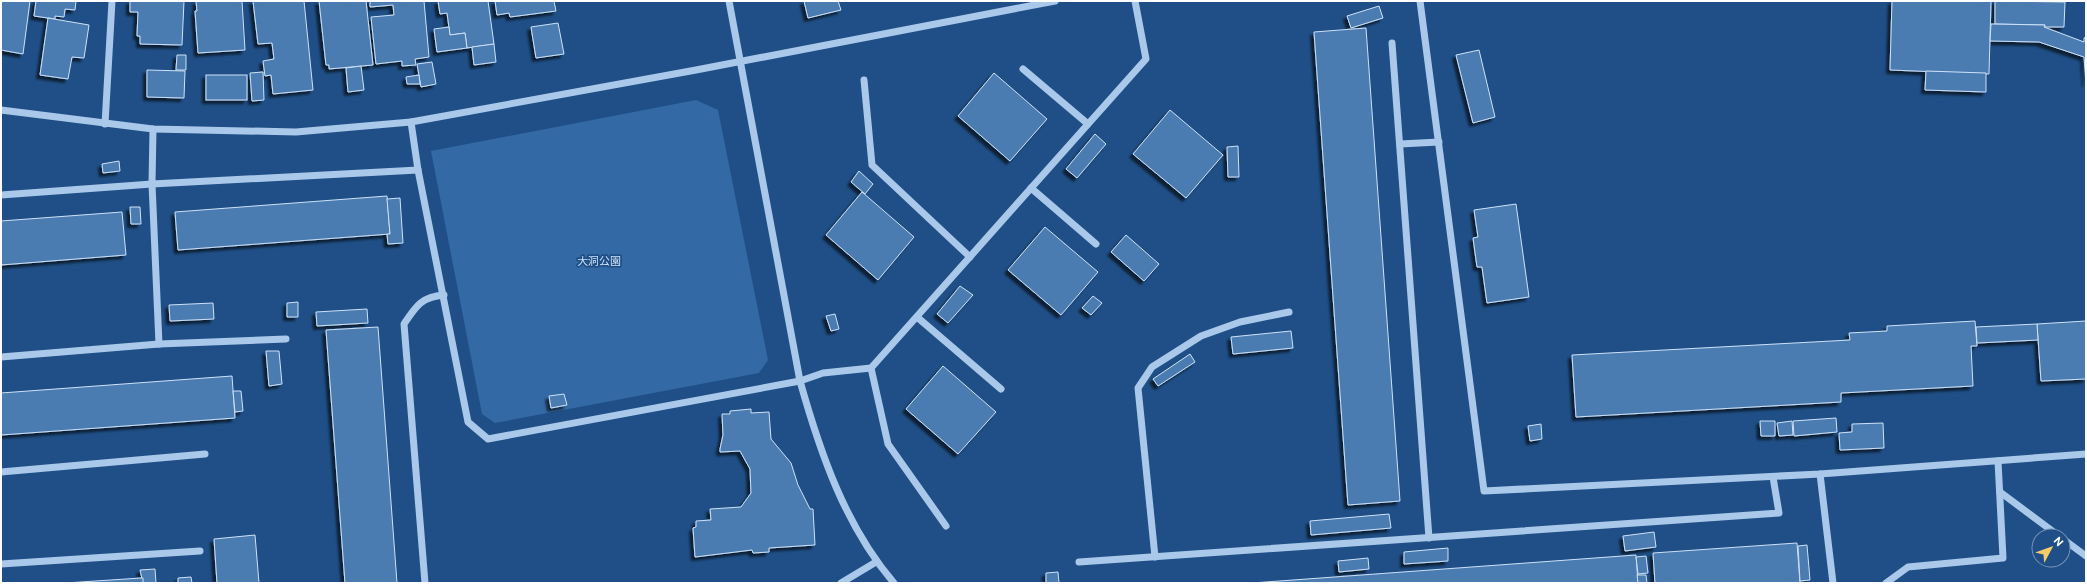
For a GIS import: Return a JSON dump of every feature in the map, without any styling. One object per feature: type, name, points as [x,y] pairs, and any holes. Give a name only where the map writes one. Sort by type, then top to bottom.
[{"type":"street","points":[[105,124],[112,1]]},
{"type":"street","points":[[729,1],[800,381],[814,432],[834,483],[876,562],[894,583]]},
{"type":"street","points":[[1,110],[153,129],[296,132],[411,122],[1055,1]]},
{"type":"street","points":[[411,122],[418,170],[468,422],[488,439],[800,381],[823,373],[871,368],[1146,59],[1135,1]]},
{"type":"street","points":[[1420,1],[1484,491],[1773,477],[2086,454]]},
{"type":"street","points":[[1392,43],[1428,538]]},
{"type":"street","points":[[1023,70],[1088,124]]},
{"type":"street","points":[[864,80],[872,165],[970,256]]},
{"type":"street","points":[[153,129],[152,184],[158,344]]},
{"type":"street","points":[[1400,144],[1439,142]]},
{"type":"street","points":[[1,195],[152,184],[418,170]]},
{"type":"street","points":[[1031,188],[1096,244]]},
{"type":"street","points":[[425,583],[404,324],[417,304],[430,296],[444,295]]},
{"type":"street","points":[[1155,557],[1138,388],[1152,366],[1201,336],[1240,322],[1289,312]]},
{"type":"street","points":[[917,317],[1001,389]]},
{"type":"street","points":[[1,356],[158,344],[286,339]]},
{"type":"street","points":[[871,368],[888,444],[946,526]]},
{"type":"street","points":[[1,472],[205,454]]},
{"type":"street","points":[[1886,583],[1908,567],[2003,558],[1998,460]]},
{"type":"street","points":[[1820,474],[1833,583]]},
{"type":"street","points":[[1079,562],[1779,513],[1773,477]]},
{"type":"street","points":[[2000,492],[2049,528]]},
{"type":"street","points":[[2071,545],[2086,556]]},
{"type":"street","points":[[1,564],[200,551]]},
{"type":"street","points":[[841,583],[876,562]]},
{"type":"green space","name":"大洞公園","points":[[696,100],[718,110],[768,360],[759,373],[495,423],[482,414],[431,151]]},
{"type":"building","points":[[1,1],[30,1],[23,54],[1,50]]},
{"type":"building","points":[[36,1],[76,1],[75,10],[65,9],[64,17],[55,16],[55,19],[34,16]]},
{"type":"building","points":[[130,1],[184,1],[182,45],[140,44],[140,36],[137,36],[138,12],[130,12]]},
{"type":"building","points":[[196,1],[242,1],[245,50],[198,53],[195,11],[197,11]]},
{"type":"building","points":[[253,1],[304,1],[313,90],[273,94],[271,75],[265,76],[263,61],[274,59],[272,43],[258,44]]},
{"type":"building","points":[[319,1],[366,1],[373,65],[329,69],[329,65],[326,65]]},
{"type":"building","points":[[370,1],[424,1],[429,57],[415,59],[416,65],[402,66],[402,61],[376,64],[371,17],[394,15],[393,5],[370,7]]},
{"type":"building","points":[[438,1],[488,1],[494,44],[467,48],[465,33],[450,35],[447,13],[440,14]]},
{"type":"building","points":[[495,1],[554,1],[556,11],[510,17],[509,13],[497,15]]},
{"type":"building","points":[[804,1],[838,1],[841,10],[808,18]]},
{"type":"building","points":[[1892,1],[1991,1],[1989,74],[1890,70]]},
{"type":"building","points":[[1995,1],[2065,2],[2064,27],[1995,24]]},
{"type":"building","points":[[1379,6],[1383,18],[1351,28],[1347,16]]},
{"type":"building","points":[[48,18],[89,25],[84,58],[72,57],[68,79],[40,75]]},
{"type":"building","points":[[558,23],[564,54],[536,58],[531,27]]},
{"type":"building","points":[[1991,24],[2045,25],[2044,27],[2084,42],[2084,38],[2086,37],[2086,83],[2084,57],[2039,42],[1990,41]]},
{"type":"building","points":[[449,27],[450,35],[465,33],[467,48],[437,52],[434,29]]},
{"type":"building","points":[[1366,28],[1400,501],[1348,505],[1314,32]]},
{"type":"building","points":[[494,44],[496,62],[474,65],[472,47]]},
{"type":"building","points":[[1479,50],[1495,117],[1473,123],[1456,55]]},
{"type":"building","points":[[177,55],[186,55],[186,70],[176,70]]},
{"type":"building","points":[[432,62],[436,84],[421,87],[417,64]]},
{"type":"building","points":[[361,66],[364,90],[348,92],[346,68]]},
{"type":"building","points":[[147,70],[185,71],[184,98],[147,97]]},
{"type":"building","points":[[1926,71],[1986,73],[1986,92],[1925,90]]},
{"type":"building","points":[[263,72],[264,100],[252,101],[250,73]]},
{"type":"building","points":[[994,73],[1047,119],[1010,161],[958,116]]},
{"type":"building","points":[[206,75],[247,75],[247,100],[206,100]]},
{"type":"building","points":[[419,75],[420,84],[407,84],[406,77]]},
{"type":"building","points":[[1170,110],[1223,155],[1186,198],[1133,154]]},
{"type":"building","points":[[1095,134],[1106,144],[1077,178],[1066,169]]},
{"type":"building","points":[[1238,146],[1239,177],[1228,177],[1227,147]]},
{"type":"building","points":[[119,161],[120,171],[103,173],[102,164]]},
{"type":"building","points":[[859,171],[873,184],[865,194],[851,182]]},
{"type":"building","points":[[862,192],[914,237],[878,280],[826,235]]},
{"type":"building","points":[[387,196],[390,234],[178,250],[175,212]]},
{"type":"building","points":[[400,198],[403,243],[388,244],[387,234],[390,234],[387,199]]},
{"type":"building","points":[[1516,204],[1529,297],[1487,303],[1482,267],[1477,267],[1473,238],[1478,237],[1474,210]]},
{"type":"building","points":[[130,207],[140,207],[141,224],[131,224]]},
{"type":"building","points":[[122,212],[126,255],[1,265],[1,221]]},
{"type":"building","points":[[1045,227],[1098,272],[1061,315],[1008,270]]},
{"type":"building","points":[[1126,235],[1159,264],[1144,281],[1111,252]]},
{"type":"building","points":[[960,286],[973,295],[948,323],[937,314]]},
{"type":"building","points":[[1093,296],[1102,303],[1091,315],[1082,308]]},
{"type":"building","points":[[298,302],[298,317],[287,317],[287,303]]},
{"type":"building","points":[[213,303],[214,319],[170,321],[169,305]]},
{"type":"building","points":[[367,309],[368,323],[317,326],[316,312]]},
{"type":"building","points":[[835,314],[839,329],[831,331],[826,316]]},
{"type":"building","points":[[1975,321],[1977,346],[1971,346],[1973,386],[1841,393],[1841,402],[1576,417],[1572,355],[1850,340],[1849,333],[1887,331],[1887,326]]},
{"type":"building","points":[[2086,321],[2086,379],[2041,381],[2037,324]]},
{"type":"building","points":[[2037,324],[2038,340],[1977,343],[1976,327]]},
{"type":"building","points":[[378,327],[397,583],[345,583],[326,330]]},
{"type":"building","points":[[1291,331],[1293,348],[1233,354],[1231,337]]},
{"type":"building","points":[[266,351],[279,351],[282,384],[269,386]]},
{"type":"building","points":[[1190,354],[1195,362],[1158,386],[1153,379]]},
{"type":"building","points":[[943,366],[996,412],[958,454],[906,409]]},
{"type":"building","points":[[232,376],[235,418],[1,435],[1,393]]},
{"type":"building","points":[[233,391],[241,391],[243,411],[235,412]]},
{"type":"building","points":[[564,394],[567,405],[551,408],[549,396]]},
{"type":"building","points":[[751,409],[751,413],[769,412],[771,439],[791,463],[798,485],[810,509],[813,509],[815,545],[769,548],[769,552],[753,553],[752,550],[695,557],[693,528],[696,527],[696,521],[711,520],[710,509],[741,507],[751,493],[750,469],[740,451],[720,452],[720,449],[723,435],[722,414],[730,414],[730,411]]},
{"type":"building","points":[[1836,418],[1837,432],[1794,436],[1793,421]]},
{"type":"building","points":[[1760,421],[1775,421],[1775,436],[1761,436]]},
{"type":"building","points":[[1792,421],[1793,435],[1779,436],[1777,423]]},
{"type":"building","points":[[1883,423],[1884,448],[1840,450],[1839,433],[1852,432],[1852,424]]},
{"type":"building","points":[[1541,424],[1542,439],[1530,441],[1528,426]]},
{"type":"building","points":[[1389,514],[1391,528],[1311,535],[1310,521]]},
{"type":"building","points":[[1654,532],[1656,547],[1625,551],[1623,536]]},
{"type":"building","points":[[255,535],[259,583],[217,583],[214,539]]},
{"type":"building","points":[[1797,543],[1800,583],[1655,583],[1653,553]]},
{"type":"building","points":[[1807,545],[1810,580],[1800,581],[1798,546]]},
{"type":"building","points":[[1448,548],[1448,561],[1404,564],[1404,552]]},
{"type":"building","points":[[1636,555],[1638,583],[1252,583]]},
{"type":"building","points":[[1646,556],[1648,573],[1638,574],[1636,557]]},
{"type":"building","points":[[1368,558],[1369,569],[1339,572],[1338,561]]},
{"type":"building","points":[[155,569],[156,583],[143,583],[140,570]]},
{"type":"building","points":[[1058,572],[1059,583],[1046,583],[1046,573]]},
{"type":"building","points":[[1637,575],[1646,575],[1647,583],[1638,583]]},
{"type":"building","points":[[191,577],[192,583],[178,583],[178,578]]},
{"type":"building","points":[[143,578],[143,583],[65,583]]}]
